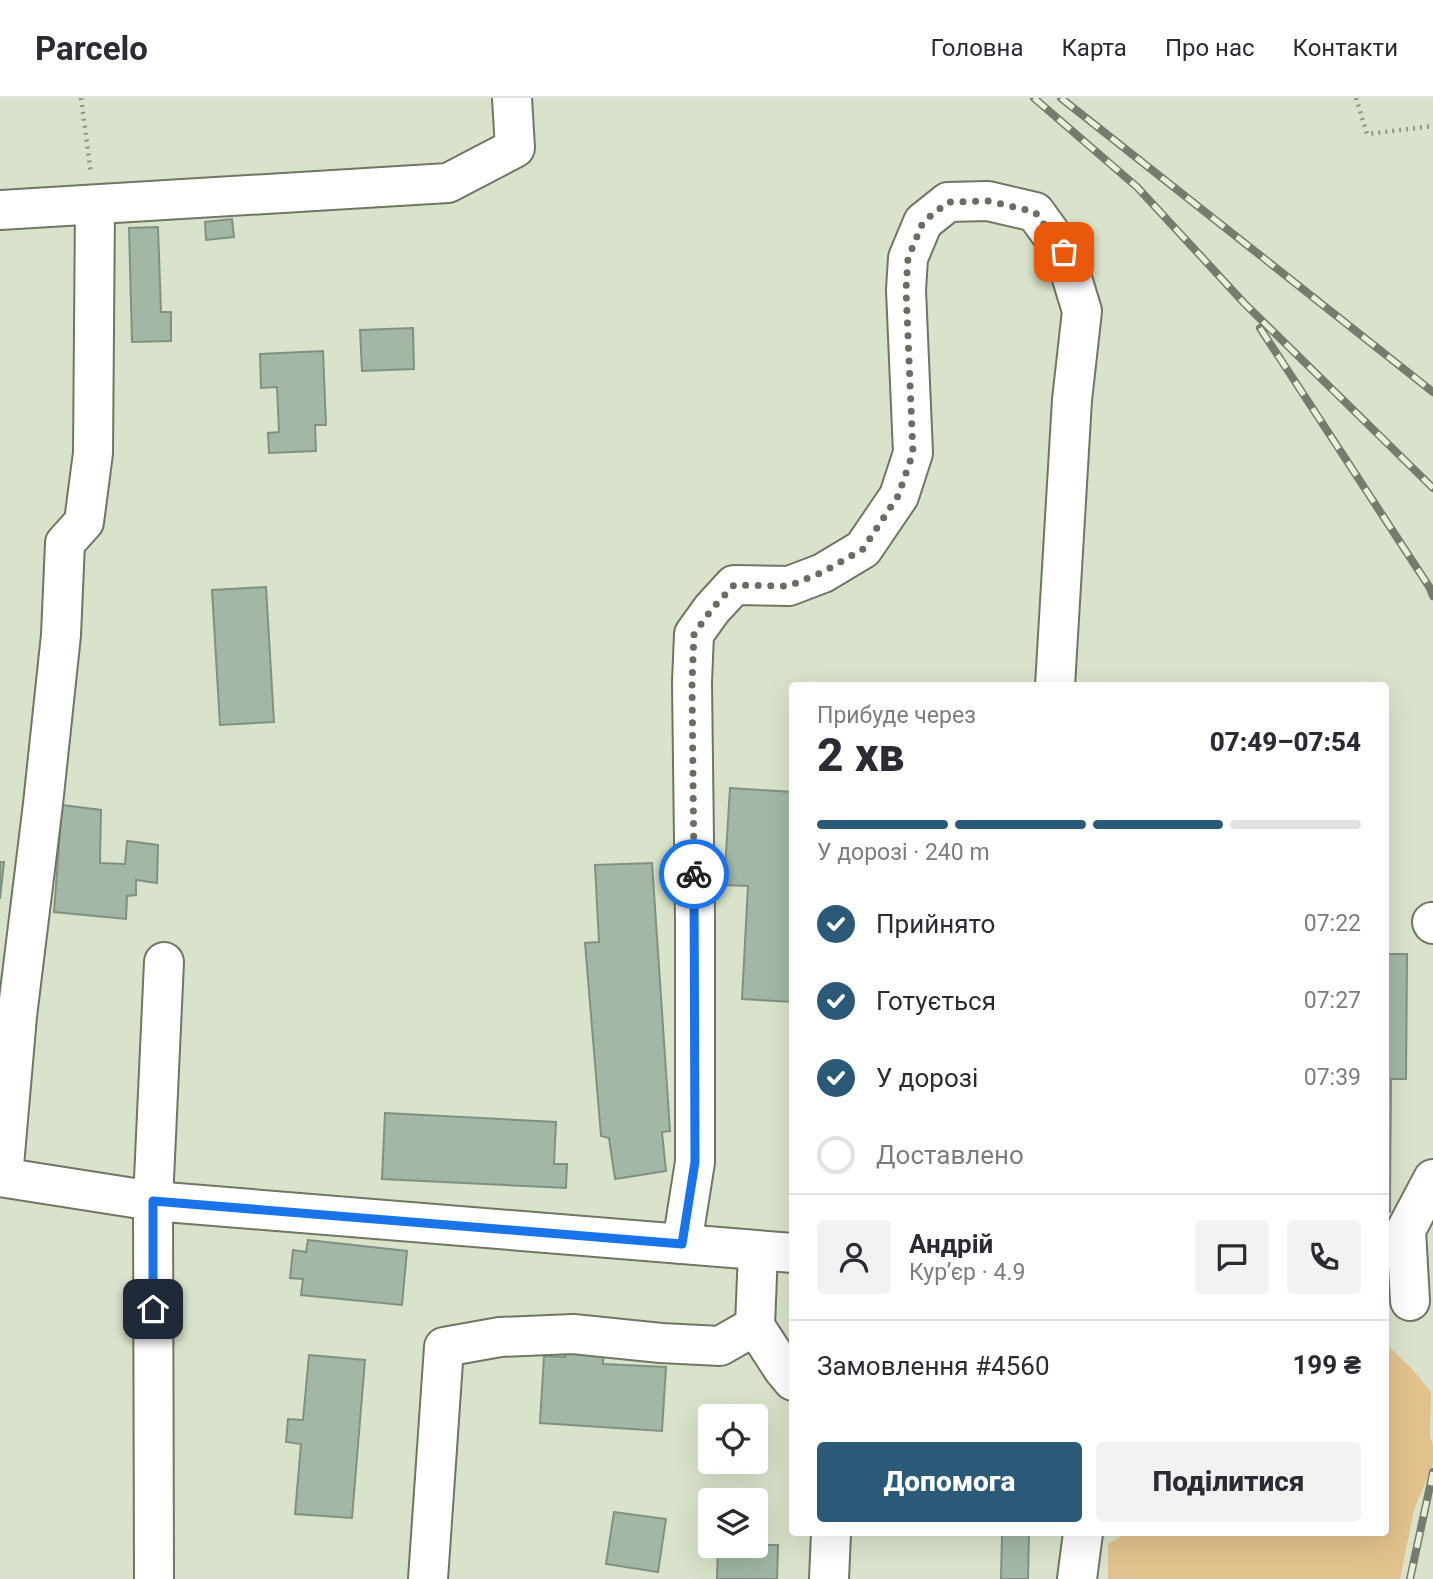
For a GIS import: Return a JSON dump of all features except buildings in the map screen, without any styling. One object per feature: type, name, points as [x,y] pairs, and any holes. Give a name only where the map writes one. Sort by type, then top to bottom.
[{"type":"street","points":[[0,210],[448,183],[515,148],[512,98]]},
{"type":"street","points":[[682,1244],[695,1162],[694,634],[734,585],[789,586],[823,572],[863,549],[898,496],[913,453],[906,290],[908,258],[923,222],[948,202],[989,201],[1035,212],[1064,252],[1083,311],[1072,400],[1055,682]]},
{"type":"street","points":[[94,205],[93,453],[84,522],[65,544],[61,635],[1,1177],[153,1201],[775,1252],[755,1326],[720,1346],[573,1334],[500,1337],[444,1347],[428,1579]]},
{"type":"street","points":[[154,1579],[153,1201],[164,962]]},
{"type":"street","points":[[1410,1303],[1406,1230],[1433,1179]]},
{"type":"street","points":[[755,1326],[789,1376]]},
{"type":"street","points":[[829,1579],[831,1536]]},
{"type":"street","points":[[1077,1579],[1083,1536]]},
{"type":"path","points":[[81,98],[94,205]]},
{"type":"path","points":[[1356,98],[1367,134],[1433,126]]},
{"type":"shaded area","points":[[1389,1347],[1431,1392],[1430,1437],[1433,1464],[1414,1510],[1400,1579],[1108,1579],[1108,1544],[1122,1536],[1389,1536]]},
{"type":"railway","points":[[1034,98],[1137,187],[1245,304],[1433,488]]},
{"type":"railway","points":[[1061,98],[1433,392]]},
{"type":"railway","points":[[1260,328],[1433,596]]},
{"type":"railway","points":[[1410,1579],[1433,1472]]},
{"type":"way so far","points":[[694,874],[694,634],[734,585],[789,586],[823,572],[863,549],[898,496],[913,453],[906,290],[908,258],[923,222],[948,202],[989,201],[1035,212],[1064,252]]},
{"type":"route","points":[[153,1309],[153,1201],[682,1244],[695,1162],[694,874]]}]
